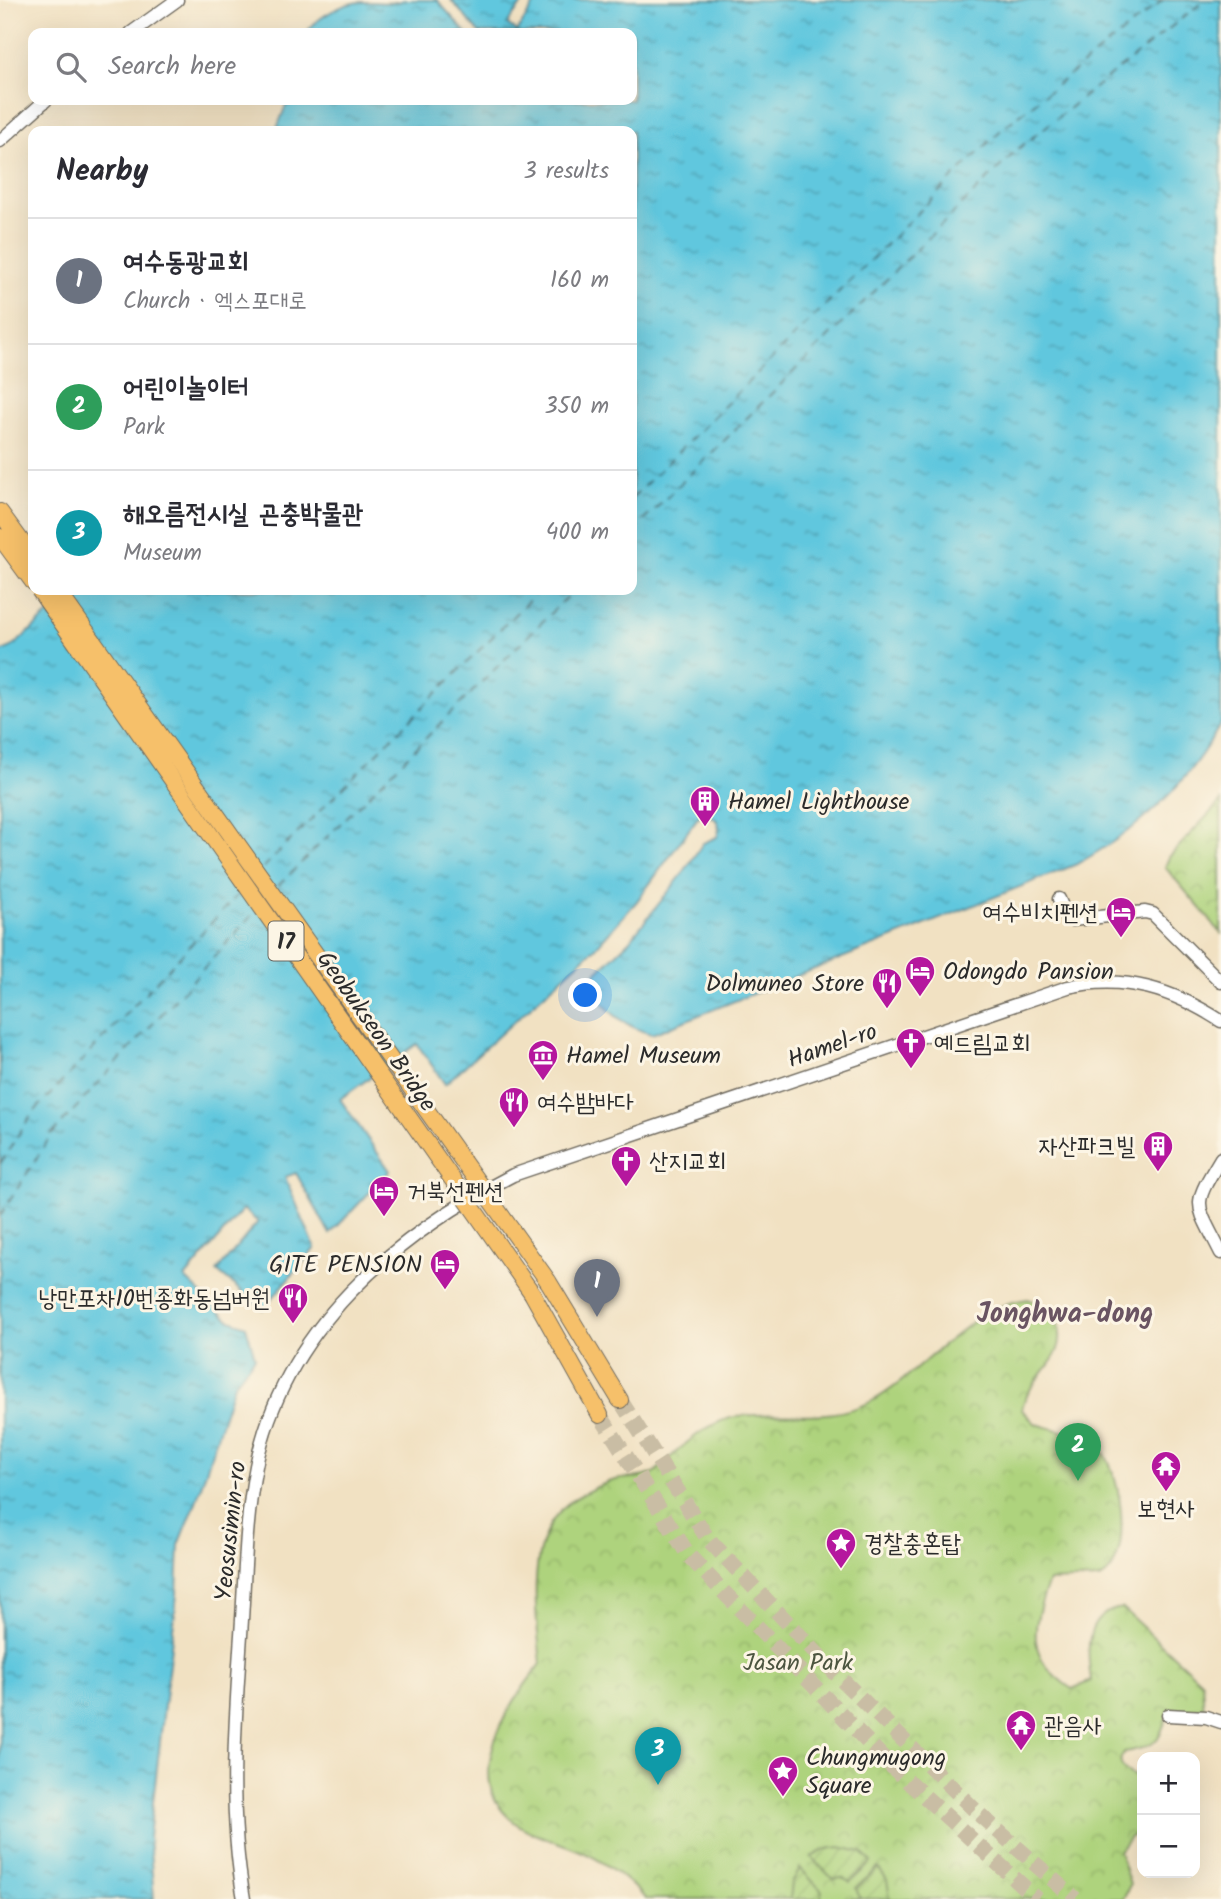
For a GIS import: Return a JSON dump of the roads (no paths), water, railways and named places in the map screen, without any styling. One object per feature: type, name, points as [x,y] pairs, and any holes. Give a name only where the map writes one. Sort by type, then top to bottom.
[{"type":"main road","points":[[0,512],[28,550]]},
{"type":"main road","points":[[0,537],[28,575]]},
{"type":"main road","name":"Geobukseon Bridge","points":[[43,595],[532,1293],[600,1415]]},
{"type":"main road","name":"Geobukseon Bridge","points":[[61,595],[548,1281],[620,1400]]},
{"type":"street","points":[[138,28],[177,0]]},
{"type":"street","points":[[0,141],[40,105]]},
{"type":"street","points":[[1059,900],[1066,916],[1074,920],[1145,912],[1153,914],[1221,982]]},
{"type":"street","name":"Hamel-ro","points":[[461,1204],[513,1175],[548,1162],[1076,985],[1113,981],[1149,986],[1186,1000],[1221,1021]]},
{"type":"street","points":[[1221,1157],[1200,1192],[1198,1203],[1221,1253]]},
{"type":"street","name":"Yeosusimin-ro","points":[[244,1899],[235,1815],[233,1744],[252,1494],[261,1443],[286,1378],[324,1322],[402,1244],[461,1204]]},
{"type":"street","points":[[1168,1714],[1206,1717],[1221,1722]]},
{"type":"water","points":[[437,0],[462,28],[310,28],[324,16],[349,4]]},
{"type":"water","points":[[451,0],[525,0],[507,24],[513,28],[475,28]]},
{"type":"water","points":[[537,0],[1221,0],[1221,723],[1192,767],[1160,804],[1121,836],[1077,864],[652,1034],[631,1026],[614,1015],[587,982],[629,941],[681,876],[703,843],[717,837],[719,827],[716,820],[709,816],[699,816],[637,901],[595,948],[445,1084],[417,1044],[340,1099],[390,1171],[330,1234],[296,1173],[285,1177],[315,1248],[263,1309],[217,1271],[258,1222],[243,1209],[185,1278],[228,1319],[246,1326],[255,1357],[234,1384],[195,1505],[179,1545],[177,1594],[149,1837],[154,1899],[0,1899],[0,652],[12,647],[70,595],[637,595],[637,126],[278,126],[286,105],[637,105],[637,28],[519,28]]},
{"type":"tunnel","points":[[620,1400],[708,1539],[843,1681],[980,1815],[1075,1899]]},
{"type":"tunnel","points":[[600,1415],[689,1556],[888,1763],[1037,1899]]},
{"type":"place","name":"Hamel Lighthouse","points":[[705,828]]},
{"type":"place","name":"여수비치펜션","points":[[1121,939]]},
{"type":"place","name":"Odongdo Pansion","points":[[920,998]]},
{"type":"place","name":"Dolmuneo Store","points":[[887,1010]]},
{"type":"place","name":"예드림교회","points":[[911,1070]]},
{"type":"place","name":"Hamel Museum","points":[[543,1082]]},
{"type":"place","name":"여수밤바다","points":[[514,1129]]},
{"type":"place","name":"자산파크빌","points":[[1158,1173]]},
{"type":"place","name":"산지교회","points":[[626,1188]]},
{"type":"place","name":"거북선펜션","points":[[384,1218]]},
{"type":"place","name":"GITE PENSION","points":[[445,1291]]},
{"type":"place","name":"여수동광교회","points":[[597,1317]]},
{"type":"place","name":"낭만포차10번종화동넘버원","points":[[293,1325]]},
{"type":"place","name":"어린이놀이터","points":[[1078,1481]]},
{"type":"place","name":"보현사","points":[[1166,1493]]},
{"type":"place","name":"경찰충혼탑","points":[[841,1570]]},
{"type":"place","name":"관음사","points":[[1021,1752]]},
{"type":"place","name":"해오름전시실 곤충박물관","points":[[658,1785]]},
{"type":"place","name":"Chungmugong Square","points":[[783,1798]]},
{"type":"district","name":"Jonghwa-dong","points":[[1065,1312]]},
{"type":"park label","name":"Jasan Park","points":[[798,1662]]}]
